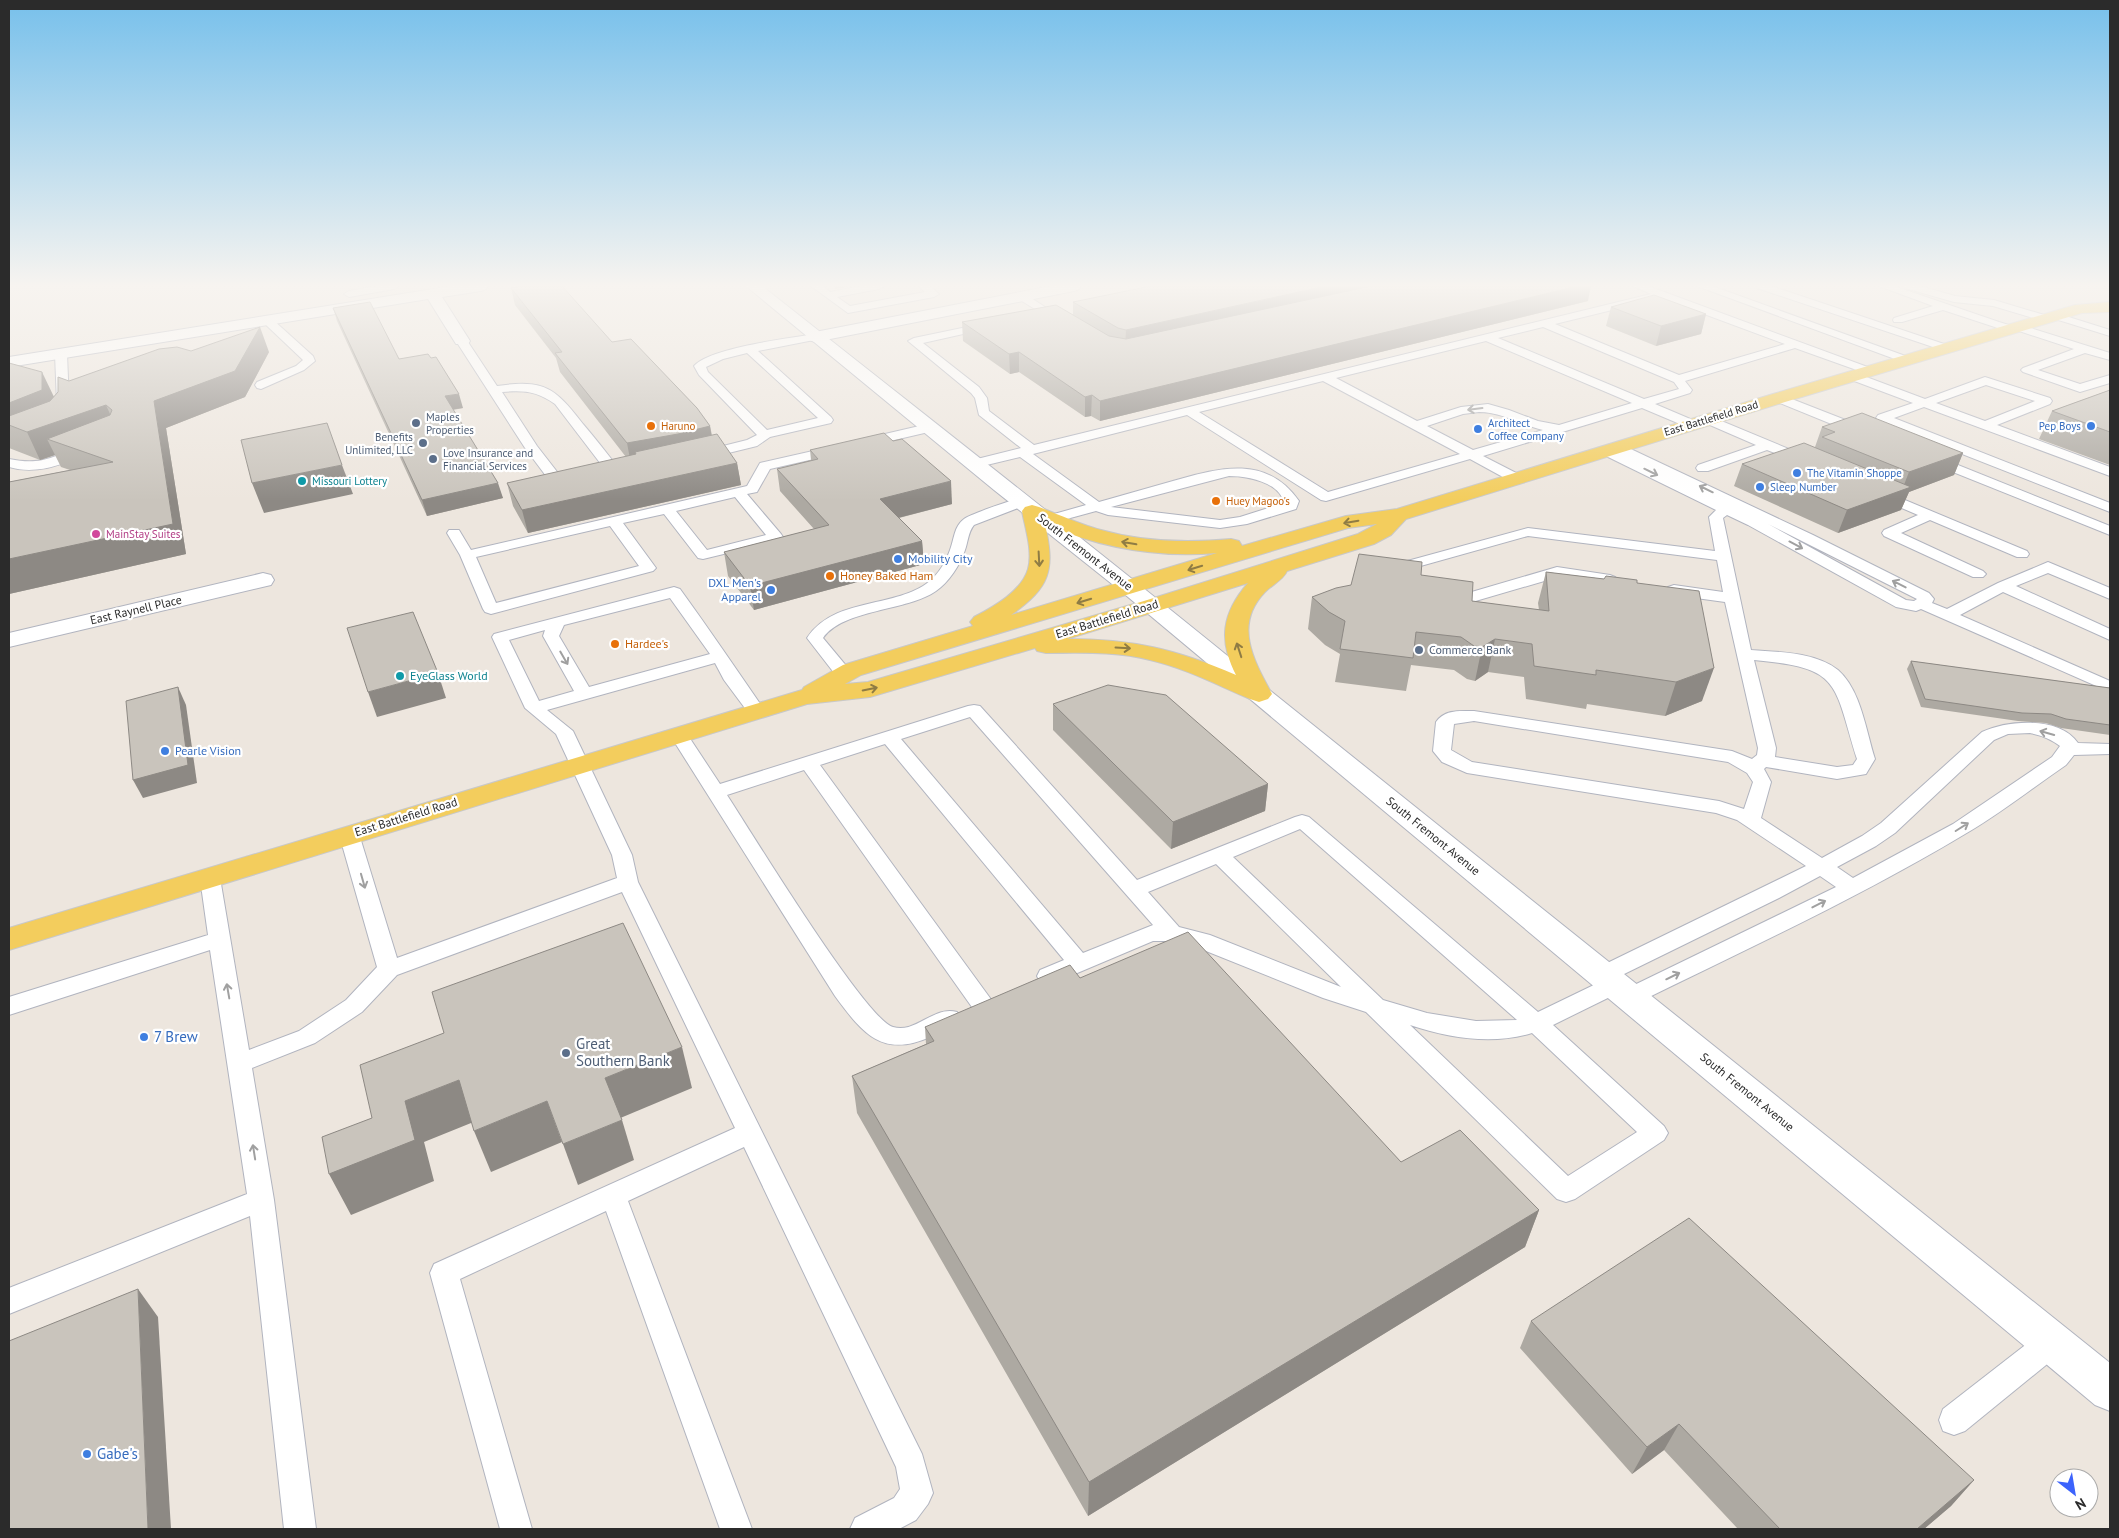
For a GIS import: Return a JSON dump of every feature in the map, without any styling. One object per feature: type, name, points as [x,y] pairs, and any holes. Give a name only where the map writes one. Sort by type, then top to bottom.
[{"type":"main road","points":[[9,362],[36,358]]},
{"type":"main road","name":"South Fremont Avenue","points":[[841,358],[1130,587],[2110,1390]]},
{"type":"main road","name":"East Battlefield Road","points":[[9,939],[804,697],[870,689],[1152,606],[1287,552],[1346,522],[1400,515],[1699,422],[1914,358]]},
{"type":"main road","points":[[943,642],[992,618],[1014,602],[1032,583],[1039,569],[1035,510],[1093,535],[1131,543],[1173,548],[1287,552]]},
{"type":"main road","name":"East Battlefield Road","points":[[804,697],[852,670],[943,642],[1130,587],[1287,552]]},
{"type":"main road","points":[[1259,694],[1239,652],[1236,639],[1240,614],[1248,597],[1287,552]]},
{"type":"main road","name":"East Raynell Place","points":[[9,640],[263,580]]},
{"type":"main road","points":[[987,655],[1043,646],[1133,649],[1163,656],[1195,667],[1259,694]]},
{"type":"lane","points":[[60,358],[63,419]]},
{"type":"lane","points":[[260,385],[300,368],[309,361],[309,358]]},
{"type":"lane","points":[[473,358],[554,477],[583,477]]},
{"type":"lane","points":[[720,358],[703,362],[700,366],[703,373],[764,434]]},
{"type":"lane","points":[[692,458],[752,443],[763,437],[764,434],[827,420],[759,358]]},
{"type":"lane","points":[[935,358],[975,390],[981,398],[983,412],[1027,451],[1097,507],[1108,511],[1212,524],[1242,521],[1644,404],[1686,390],[1678,380],[1625,358]]},
{"type":"lane","points":[[974,464],[1402,358]]},
{"type":"lane","points":[[1536,358],[1644,404],[1768,445],[1813,465]]},
{"type":"lane","points":[[1678,380],[1751,358]]},
{"type":"lane","points":[[1827,358],[1925,402],[2110,472]]},
{"type":"lane","points":[[1901,358],[1907,360]]},
{"type":"lane","points":[[2061,358],[2027,370],[2080,388],[2110,379]]},
{"type":"lane","points":[[1324,377],[1416,425],[1476,453],[1517,478]]},
{"type":"lane","points":[[1986,425],[2046,401],[1985,381],[1882,418],[2110,508]]},
{"type":"lane","points":[[494,390],[528,386],[548,392],[559,401],[620,472],[599,475]]},
{"type":"lane","points":[[1779,398],[1872,435]]},
{"type":"lane","points":[[1416,425],[1475,408],[1498,411],[1540,427],[1556,426]]},
{"type":"lane","points":[[1189,411],[1326,497]]},
{"type":"lane","points":[[1476,453],[1480,446],[1486,442],[1513,433],[1520,429],[1524,422]]},
{"type":"lane","points":[[467,555],[752,489],[765,466],[928,428]]},
{"type":"lane","points":[[1703,468],[1768,445]]},
{"type":"lane","points":[[9,464],[22,468],[37,467],[91,448]]},
{"type":"lane","points":[[1613,449],[1808,538],[1926,599],[1922,604],[1916,606],[1902,604],[1613,449]]},
{"type":"lane","points":[[1917,453],[2110,531]]},
{"type":"lane","points":[[844,674],[815,638],[817,632],[834,620],[927,590],[942,578],[953,561],[964,527],[969,522],[1035,510],[1097,507],[1268,460]]},
{"type":"lane","points":[[1236,470],[1250,472],[1265,478],[1286,494],[1292,501],[1290,506]]},
{"type":"lane","points":[[1867,488],[2022,554]]},
{"type":"lane","points":[[667,509],[703,555],[776,537],[738,492]]},
{"type":"lane","points":[[1726,509],[1716,517],[1744,654],[1767,748],[1766,757],[1758,764]]},
{"type":"lane","points":[[1930,515],[1889,533],[1978,574]]},
{"type":"lane","points":[[454,533],[467,555],[491,609],[648,568],[614,521]]},
{"type":"lane","points":[[1625,582],[1557,572],[1455,602],[1405,566],[1528,532],[1723,556]]},
{"type":"lane","points":[[1947,616],[2003,586],[2048,567],[2110,594]]},
{"type":"lane","points":[[2003,586],[2110,635]]},
{"type":"lane","points":[[1655,587],[1732,598]]},
{"type":"lane","points":[[756,711],[733,680],[720,656],[674,592],[500,637],[534,708],[564,731],[581,764],[622,855],[628,882],[911,1465],[917,1493],[905,1508],[866,1529]]},
{"type":"lane","points":[[1922,604],[2110,687]]},
{"type":"lane","points":[[558,622],[551,636],[584,694]]},
{"type":"lane","points":[[1744,654],[1805,662],[1823,668],[1839,681],[1866,759],[1859,770],[1837,773],[1758,764],[1732,757],[1474,716],[1451,717],[1445,722],[1442,751],[1449,758],[1467,767],[1719,807],[1751,820],[1852,887]]},
{"type":"lane","points":[[534,708],[720,656]]},
{"type":"lane","points":[[716,792],[974,710],[1172,933]]},
{"type":"lane","points":[[1615,986],[1869,841],[1888,828],[1988,736],[2004,729],[2027,728],[2051,733],[2065,740],[2069,749]]},
{"type":"lane","points":[[679,735],[843,990],[877,1029],[888,1035],[900,1037],[913,1034],[991,1000],[808,762]]},
{"type":"lane","points":[[889,737],[1079,962]]},
{"type":"lane","points":[[1026,985],[1151,933],[1172,933],[1202,941],[1331,992],[1427,1022],[1476,1030],[1512,1030],[1536,1023],[1615,986],[1852,887],[1960,829],[2059,760],[2069,749],[2110,749]]},
{"type":"lane","points":[[1751,820],[1762,782],[1758,764]]},
{"type":"lane","points":[[1133,890],[1302,821],[1536,1023],[1655,1133],[1566,1190],[1219,855]]},
{"type":"lane","points":[[349,834],[389,968]]},
{"type":"lane","points":[[210,878],[261,1200],[300,1529]]},
{"type":"lane","points":[[240,1063],[307,1037],[354,1006],[389,968],[628,882]]},
{"type":"lane","points":[[9,1006],[219,939]]},
{"type":"lane","points":[[516,1529],[444,1273],[750,1133]]},
{"type":"lane","points":[[613,1195],[736,1529]]},
{"type":"lane","points":[[9,1301],[261,1200]]},
{"type":"lane","points":[[1954,1420],[2052,1342]]},
{"type":"building","points":[[134,358],[243,358],[235,371],[154,401],[173,524],[9,559],[9,482],[113,462],[47,439],[110,415],[112,410],[106,405],[27,432],[9,425],[9,416],[50,401],[58,392],[58,377],[69,381]]},
{"type":"building","points":[[356,358],[436,358],[459,394],[445,396],[498,483],[422,500]]},
{"type":"building","points":[[559,358],[649,358],[697,408],[710,426],[627,443]]},
{"type":"building","points":[[1027,358],[1280,358],[1100,401],[1092,395],[1085,397]]},
{"type":"building","points":[[9,363],[42,372],[42,390],[9,403]]},
{"type":"building","points":[[2110,390],[2110,432],[2052,411]]},
{"type":"building","points":[[1862,413],[1963,453],[1909,472],[1822,437],[1835,432],[1822,427]]},
{"type":"building","points":[[327,423],[342,465],[252,483],[241,440]]},
{"type":"building","points":[[884,433],[893,441],[902,439],[951,481],[880,499],[922,541],[750,586],[724,552],[829,525],[777,469],[818,459],[810,450]]},
{"type":"building","points":[[717,434],[737,463],[522,510],[507,483],[636,454],[635,452]]},
{"type":"building","points":[[1804,443],[1911,487],[1847,510],[1742,464]]},
{"type":"building","points":[[1359,554],[1422,562],[1421,575],[1473,582],[1472,601],[1549,611],[1546,572],[1604,579],[1606,576],[1637,580],[1637,583],[1699,591],[1714,668],[1676,682],[1596,670],[1596,675],[1534,666],[1532,644],[1495,639],[1482,647],[1474,646],[1461,637],[1416,632],[1413,658],[1340,649],[1345,621],[1329,612],[1312,597],[1336,588],[1351,585]]},
{"type":"building","points":[[413,612],[438,673],[368,692],[347,628]]},
{"type":"building","points":[[1911,661],[2110,688],[2110,725],[2066,719],[2051,714],[2022,713],[1925,699]]},
{"type":"building","points":[[1108,685],[1166,695],[1268,784],[1173,822],[1053,704]]},
{"type":"building","name":"Pearle Vision","points":[[178,687],[188,765],[133,780],[126,701]]},
{"type":"building","points":[[623,923],[682,1047],[605,1078],[622,1120],[563,1144],[547,1101],[474,1131],[459,1080],[405,1101],[415,1140],[329,1174],[322,1137],[372,1118],[360,1065],[444,1033],[432,992]]},
{"type":"building","points":[[1188,932],[1401,1162],[1460,1130],[1539,1210],[1089,1482],[852,1076],[934,1041],[925,1027],[1070,965],[1080,978]]},
{"type":"building","points":[[1689,1218],[1974,1480],[1917,1529],[1780,1529],[1679,1424],[1647,1447],[1531,1321]]},
{"type":"building","name":"Gabe's","points":[[138,1289],[148,1529],[9,1529],[9,1341]]},
{"type":"place","name":"Maples Properties","points":[[416,423]]},
{"type":"place","name":"Haruno","points":[[651,426]]},
{"type":"place","name":"Pep Boys","points":[[2091,426]]},
{"type":"place","name":"Architect Coffee Company","points":[[1478,429]]},
{"type":"place","name":"Benefits Unlimited, LLC","points":[[423,443]]},
{"type":"place","name":"Love Insurance and Financial Services","points":[[433,459]]},
{"type":"place","name":"The Vitamin Shoppe","points":[[1797,473]]},
{"type":"place","name":"Missouri Lottery","points":[[302,481]]},
{"type":"place","name":"Sleep Number","points":[[1760,487]]},
{"type":"place","name":"Huey Magoo's","points":[[1216,501]]},
{"type":"place","name":"MainStay Suites","points":[[96,534]]},
{"type":"place","name":"Mobility City","points":[[898,559]]},
{"type":"place","name":"Honey Baked Ham","points":[[830,576]]},
{"type":"place","name":"DXL Men's Apparel","points":[[771,590]]},
{"type":"place","name":"Hardee's","points":[[615,644]]},
{"type":"place","name":"Commerce Bank","points":[[1419,650]]},
{"type":"place","name":"EyeGlass World","points":[[400,676]]},
{"type":"place","name":"Pearle Vision","points":[[165,751]]},
{"type":"place","name":"7 Brew","points":[[144,1037]]},
{"type":"place","name":"Great Southern Bank","points":[[566,1053]]},
{"type":"place","name":"Gabe's","points":[[87,1454]]}]
